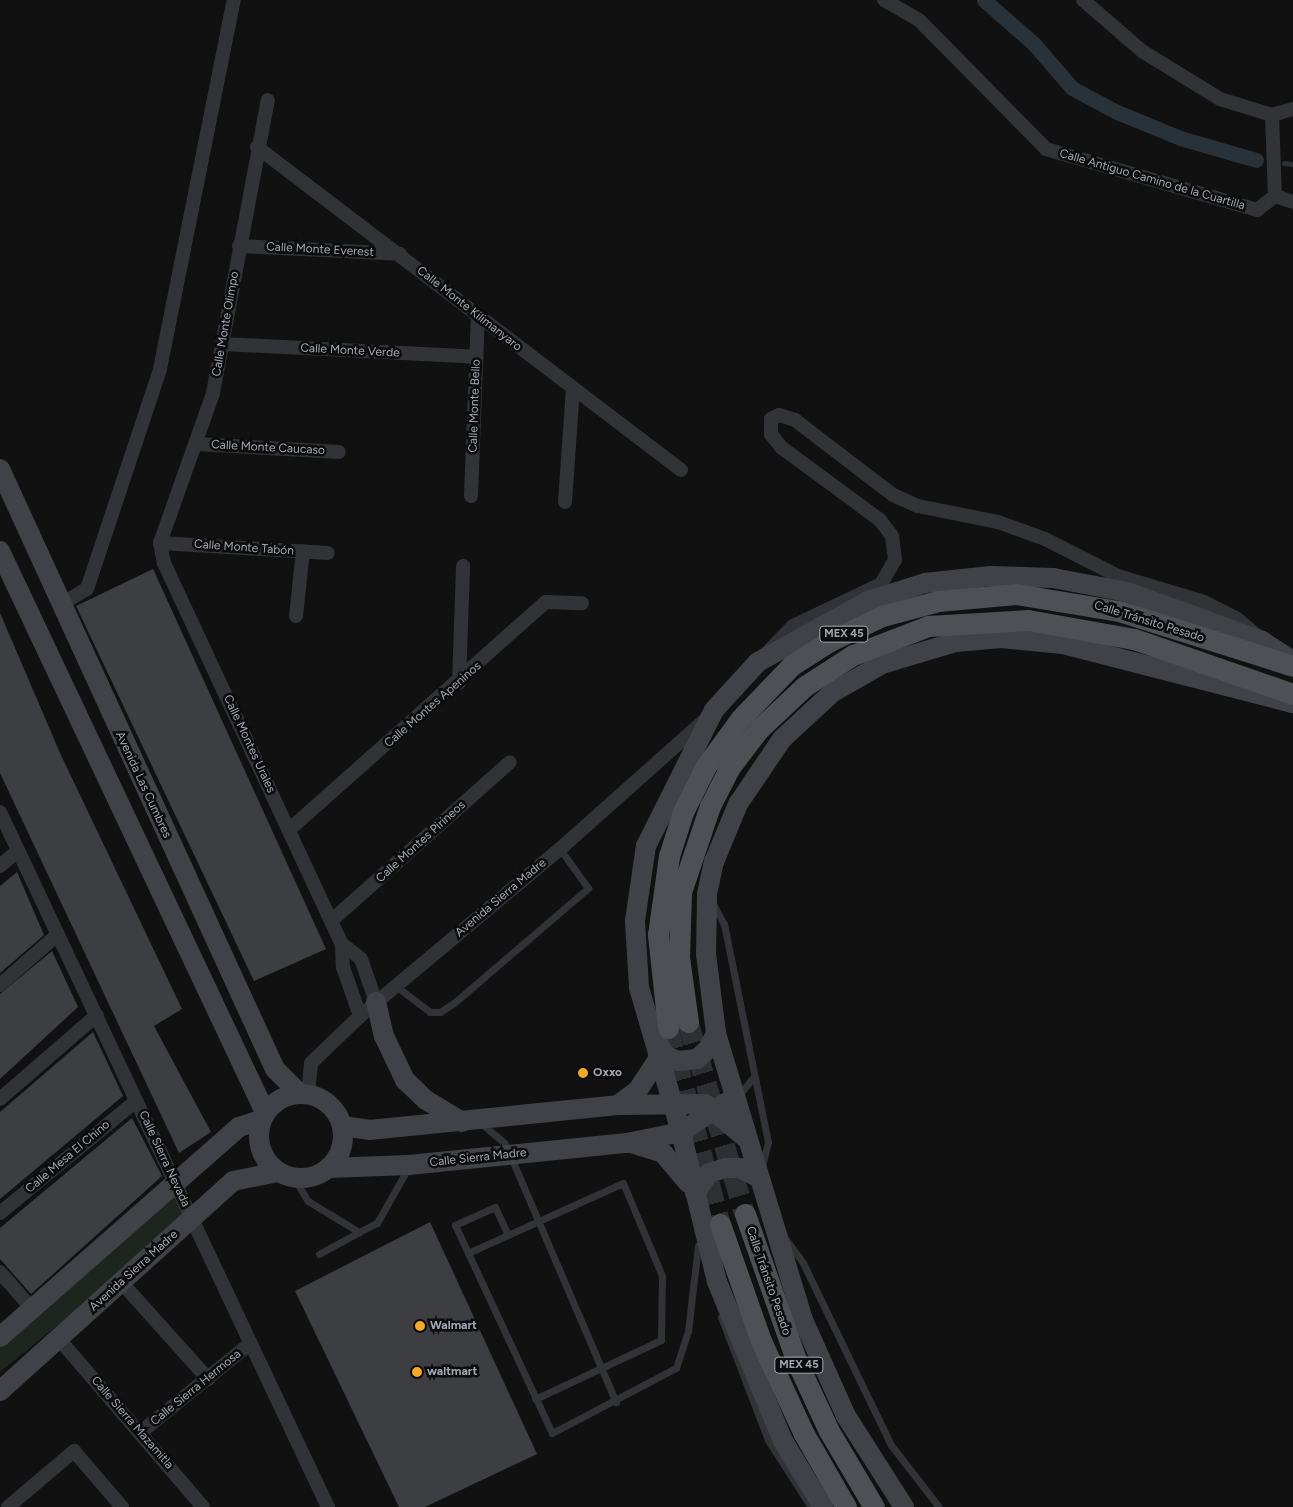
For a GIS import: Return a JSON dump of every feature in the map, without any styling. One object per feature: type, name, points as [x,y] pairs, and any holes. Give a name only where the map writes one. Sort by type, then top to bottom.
[{"type":"main road","name":"Calle Tránsito Pesado","points":[[669,1028],[658,935],[669,856],[683,812],[706,766],[741,718],[792,665],[830,641],[882,616],[938,600],[1016,594],[1119,611],[1293,666]]},
{"type":"main road","name":"Calle Tránsito Pesado","points":[[669,1028],[679,957],[681,892],[710,806],[730,767],[759,729],[805,686],[853,655],[928,626],[1028,620],[1134,639],[1293,694]]},
{"type":"main road","name":"Calle Tránsito Pesado","points":[[745,1214],[796,1360],[828,1431],[874,1507]]},
{"type":"main road","name":"MEX 45","points":[[720,1224],[761,1341],[804,1434],[846,1507]]},
{"type":"street","points":[[60,606],[87,589],[160,369],[234,0]]},
{"type":"street","name":"Calle Antiguo Camino de la Cuartilla","points":[[884,0],[919,20],[1046,149],[1257,210],[1275,196]]},
{"type":"street","points":[[1083,0],[1122,36],[1172,70],[1220,99],[1272,115],[1293,109]]},
{"type":"street","name":"Calle Monte Olimpo","points":[[160,543],[196,444],[223,344],[257,147],[268,100]]},
{"type":"street","points":[[1272,115],[1275,196],[1293,202]]},
{"type":"street","name":"Calle Monte Kilimanyaro","points":[[257,147],[400,254],[478,317],[681,470]]},
{"type":"street","name":"Calle Monte Everest","points":[[239,246],[400,254]]},
{"type":"street","name":"Calle Monte Bello","points":[[472,496],[478,317]]},
{"type":"street","name":"Calle Monte Verde","points":[[223,344],[477,357]]},
{"type":"street","points":[[565,502],[573,388]]},
{"type":"street","points":[[716,1032],[708,1049],[697,1058],[678,1061],[666,1056],[669,1028],[639,987],[635,921],[646,846],[713,712],[793,626],[881,584],[895,560],[892,536],[880,520],[781,447],[771,434],[771,419],[779,415],[795,420],[893,495],[918,506],[998,522],[1045,539],[1118,576],[1204,602],[1236,618],[1262,640],[1293,661]]},
{"type":"street","name":"Calle Monte Caucaso","points":[[196,444],[339,452]]},
{"type":"street","name":"Avenida Las Cumbres","points":[[0,469],[60,606],[275,1069],[304,1093]]},
{"type":"street","name":"Calle Monte Tabón","points":[[160,543],[328,553]]},
{"type":"street","name":"Calle Montes Urales","points":[[160,543],[164,563],[290,829],[342,944],[343,967],[360,1016]]},
{"type":"street","points":[[0,551],[263,1116],[258,1140],[264,1158],[286,1175],[317,1176],[328,1168],[340,1149],[342,1126],[335,1111],[304,1093],[280,1098],[263,1116],[239,1127],[176,1180],[33,1310],[0,1337]]},
{"type":"street","points":[[296,616],[302,551]]},
{"type":"street","points":[[459,683],[463,566]]},
{"type":"street","points":[[758,662],[868,601],[925,583],[991,576],[1094,584],[1158,601],[1262,640]]},
{"type":"street","name":"Calle Montes Apeninos","points":[[290,829],[459,683],[546,602],[582,603]]},
{"type":"street","points":[[904,1507],[846,1416],[803,1320],[716,1032],[706,954],[707,894],[714,862],[738,804],[777,744],[833,692],[910,654],[994,639],[1063,644],[1293,703]]},
{"type":"street","name":"Avenida Sierra Madre","points":[[304,1093],[312,1063],[360,1016],[560,849],[713,712]]},
{"type":"street","name":"Calle Montes Pirineos","points":[[331,921],[510,762]]},
{"type":"street","name":"Calle Sierra Nevada","points":[[0,812],[136,1101],[176,1180],[192,1220],[328,1507]]},
{"type":"street","points":[[0,866],[18,851]]},
{"type":"street","points":[[0,985],[58,934]]},
{"type":"street","name":"Calle Montes Urales","points":[[342,944],[362,959],[376,1002]]},
{"type":"street","points":[[376,1002],[384,1036],[405,1080],[426,1100],[470,1121]]},
{"type":"street","points":[[0,1099],[97,1015]]},
{"type":"street","points":[[608,1107],[638,1090],[657,1061],[669,1028]]},
{"type":"street","points":[[657,1061],[681,1132],[717,1282],[745,1359],[783,1441],[823,1507]]},
{"type":"street","points":[[627,1143],[681,1132],[714,1109],[736,1098]]},
{"type":"street","name":"Calle Mesa El Chino","points":[[0,1213],[136,1101]]},
{"type":"street","points":[[342,1126],[368,1130],[608,1107],[705,1104],[714,1109],[748,1140]]},
{"type":"street","points":[[627,1143],[664,1152],[695,1193]]},
{"type":"street","name":"Calle Sierra Madre","points":[[328,1168],[409,1165],[627,1143]]},
{"type":"street","points":[[695,1193],[709,1173],[725,1168],[740,1168],[760,1178]]},
{"type":"street","name":"Avenida Sierra Madre","points":[[0,1391],[192,1220],[233,1181],[286,1175]]},
{"type":"street","points":[[0,1272],[33,1310]]},
{"type":"street","points":[[122,1283],[208,1379]]},
{"type":"street","name":"Calle Sierra Mazamitla","points":[[59,1339],[141,1432],[203,1507]]},
{"type":"street","name":"Calle Sierra Hermosa","points":[[141,1432],[251,1343]]},
{"type":"street","points":[[8,1507],[74,1451],[122,1507]]},
{"type":"lane","points":[[396,986],[430,1012],[440,1012],[454,1002],[588,888],[560,849]]},
{"type":"lane","points":[[707,894],[724,924],[753,1078],[768,1142],[760,1178]]},
{"type":"lane","points":[[736,1098],[753,1078]]},
{"type":"lane","points":[[470,1121],[504,1143],[616,1402]]},
{"type":"lane","points":[[319,1254],[377,1223],[409,1165]]},
{"type":"lane","points":[[286,1175],[308,1201],[359,1232]]},
{"type":"lane","points":[[468,1253],[623,1182],[662,1276],[665,1304],[661,1340],[602,1370],[536,1399]]},
{"type":"lane","points":[[508,1235],[495,1207],[455,1225],[552,1433],[662,1379],[683,1356],[698,1246],[700,1216]]},
{"type":"lane","points":[[775,1228],[803,1262],[892,1445],[939,1507]]},
{"type":"lane","points":[[698,1246],[744,1385],[768,1440],[811,1507]]},
{"type":"shaded area","points":[[172,1191],[188,1220],[0,1372],[0,1345]]},
{"type":"building","points":[[153,569],[326,949],[254,981],[76,606]]},
{"type":"building","points":[[0,613],[60,753],[182,1009],[154,1026],[211,1132],[179,1153],[0,773]]},
{"type":"building","points":[[17,872],[44,935],[0,973],[0,886]]},
{"type":"building","points":[[52,951],[78,1007],[0,1079],[0,994]]},
{"type":"building","points":[[93,1032],[123,1096],[0,1199],[0,1112]]},
{"type":"building","points":[[132,1118],[162,1176],[31,1294],[0,1259],[0,1228]]},
{"type":"building","name":"waltmart","points":[[430,1222],[537,1454],[425,1507],[399,1507],[295,1291]]},
{"type":"waterway","points":[[984,0],[1034,44],[1072,88],[1117,112],[1180,138],[1256,160]]},
{"type":"waterway","points":[[1284,163],[1293,164]]},
{"type":"tunnel","points":[[688,1022],[745,1214]]},
{"type":"tunnel","points":[[668,1028],[720,1224]]},
{"type":"place","name":"Oxxo","points":[[583,1073]]},
{"type":"place","name":"Walmart","points":[[420,1326]]},
{"type":"place","name":"waltmart","points":[[417,1372]]}]
